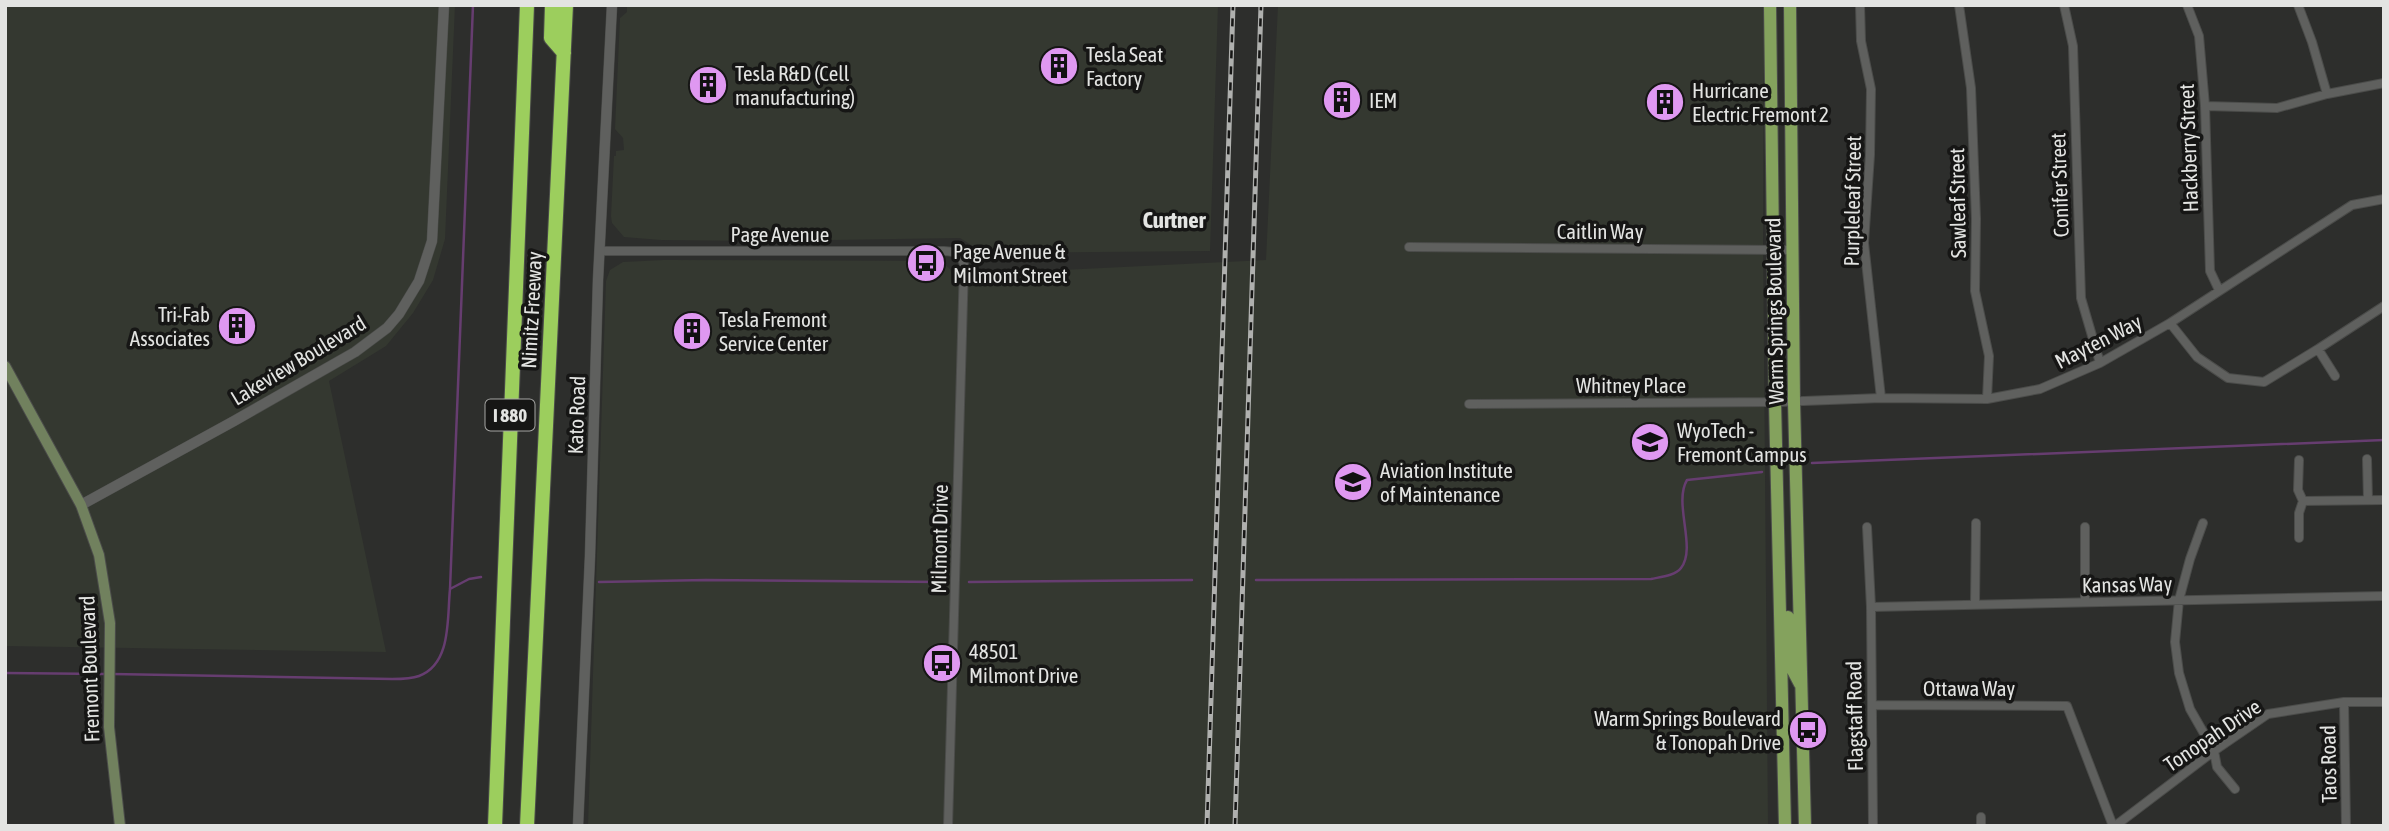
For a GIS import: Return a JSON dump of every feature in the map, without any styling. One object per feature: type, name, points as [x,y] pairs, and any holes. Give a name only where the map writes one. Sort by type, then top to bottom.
[{"type":"highway","name":"Nimitz Freeway","points":[[495,826],[527,5]]},
{"type":"highway","name":"I 880","points":[[552,5],[551,38],[564,54]]},
{"type":"highway","name":"Nimitz Freeway","points":[[527,826],[566,5]]},
{"type":"main road","name":"Warm Springs Boulevard","points":[[1770,5],[1784,826]]},
{"type":"main road","name":"Warm Springs Boulevard","points":[[1790,5],[1794,402],[1805,826]]},
{"type":"main road","name":"Fremont Boulevard","points":[[5,366],[81,505],[95,543],[104,581],[110,643],[109,727],[120,826]]},
{"type":"main road","points":[[1780,607],[1788,615],[1791,667],[1801,688]]},
{"type":"street","name":"Lakeview Boulevard","points":[[81,505],[234,422],[355,352],[387,328],[405,307],[419,281],[432,241],[444,5]]},
{"type":"street","name":"Kato Road","points":[[578,826],[591,528],[599,251],[612,5]]},
{"type":"street","name":"Purpleleaf Street","points":[[1860,5],[1861,41],[1871,89],[1864,243],[1881,398]]},
{"type":"street","name":"Sawleaf Street","points":[[1959,5],[1971,88],[1976,219],[1975,291],[1989,356],[1987,399]]},
{"type":"street","name":"Conifer Street","points":[[2064,5],[2073,46],[2081,298],[2100,363]]},
{"type":"street","name":"Hackberry Street","points":[[2187,5],[2199,36],[2206,106],[2210,271],[2219,290]]},
{"type":"street","points":[[2298,5],[2312,42],[2326,94]]},
{"type":"street","points":[[2206,106],[2277,108],[2326,94],[2384,83]]},
{"type":"street","name":"Mayten Way","points":[[1794,402],[1881,398],[1987,399],[2040,390],[2100,363],[2170,323],[2352,205],[2384,199]]},
{"type":"street","name":"Caitlin Way","points":[[1409,247],[1792,250]]},
{"type":"street","name":"Page Avenue","points":[[599,251],[944,251],[959,255]]},
{"type":"street","name":"Milmont Drive","points":[[948,826],[964,265],[959,255]]},
{"type":"street","points":[[2170,323],[2197,357],[2228,378],[2264,382],[2384,306]]},
{"type":"street","points":[[2318,349],[2335,376]]},
{"type":"street","name":"Whitney Place","points":[[1469,404],[1794,402]]},
{"type":"street","points":[[2367,459],[2368,500]]},
{"type":"street","points":[[2299,460],[2298,490],[2303,501],[2299,513],[2299,538]]},
{"type":"street","points":[[2303,501],[2384,500]]},
{"type":"street","points":[[1975,604],[1976,523]]},
{"type":"street","points":[[2203,523],[2179,600],[2175,642],[2179,673],[2190,709],[2214,751],[2217,767],[2235,789]]},
{"type":"street","name":"Flagstaff Road","points":[[1867,527],[1871,607],[1873,826]]},
{"type":"street","points":[[2085,527],[2085,602]]},
{"type":"street","name":"Kansas Way","points":[[1871,607],[2384,596]]},
{"type":"street","name":"Tonopah Drive","points":[[2114,826],[2268,714],[2344,702],[2384,702]]},
{"type":"street","name":"Taos Road","points":[[2344,702],[2346,826]]},
{"type":"street","name":"Ottawa Way","points":[[1872,705],[2067,706],[2114,826]]},
{"type":"shaded area","points":[[5,5],[455,5],[445,239],[433,280],[413,313],[386,346],[329,381],[386,652],[5,646]]},
{"type":"shaded area","points":[[627,5],[1218,5],[1210,251],[984,253],[960,238],[768,241],[624,237],[612,223],[611,216],[614,156],[616,151],[624,150],[623,138],[615,129],[620,18],[627,12]]},
{"type":"shaded area","points":[[1278,5],[1764,5],[1763,240],[1768,826],[588,826],[606,281],[610,270],[623,262],[664,260],[935,261],[950,269],[954,281],[971,281],[973,276],[979,274],[1266,260]]},
{"type":"waterway","points":[[112,674],[402,679],[413,678],[430,670],[443,651],[448,626],[450,589],[473,5]]},
{"type":"waterway","points":[[1812,463],[2384,440]]},
{"type":"waterway","points":[[1256,580],[1663,577],[1678,571],[1685,559],[1687,549],[1682,501],[1687,480],[1762,472]]},
{"type":"waterway","points":[[450,589],[469,579],[481,577]]},
{"type":"waterway","points":[[969,582],[1192,580]]},
{"type":"waterway","points":[[599,582],[942,582]]},
{"type":"waterway","points":[[5,673],[105,674]]},
{"type":"railway","points":[[1207,826],[1233,5]]},
{"type":"railway","points":[[1235,826],[1261,5]]},
{"type":"place","name":"Tesla Seat Factory","points":[[1059,66]]},
{"type":"place","name":"Tesla R&D (Cell manufacturing)","points":[[708,85]]},
{"type":"place","name":"IEM","points":[[1342,100]]},
{"type":"place","name":"Hurricane Electric Fremont 2","points":[[1665,102]]},
{"type":"place","name":"Page Avenue & Milmont Street","points":[[926,263]]},
{"type":"place","name":"Tri-Fab Associates","points":[[237,326]]},
{"type":"place","name":"Tesla Fremont Service Center","points":[[692,331]]},
{"type":"place","name":"WyoTech - Fremont Campus","points":[[1650,442]]},
{"type":"place","name":"Aviation Institute of Maintenance","points":[[1353,482]]},
{"type":"place","name":"48501 Milmont Drive","points":[[942,663]]},
{"type":"place","name":"Warm Springs Boulevard & Tonopah Drive","points":[[1808,730]]},
{"type":"district","name":"Curtner","points":[[1174,220]]}]
